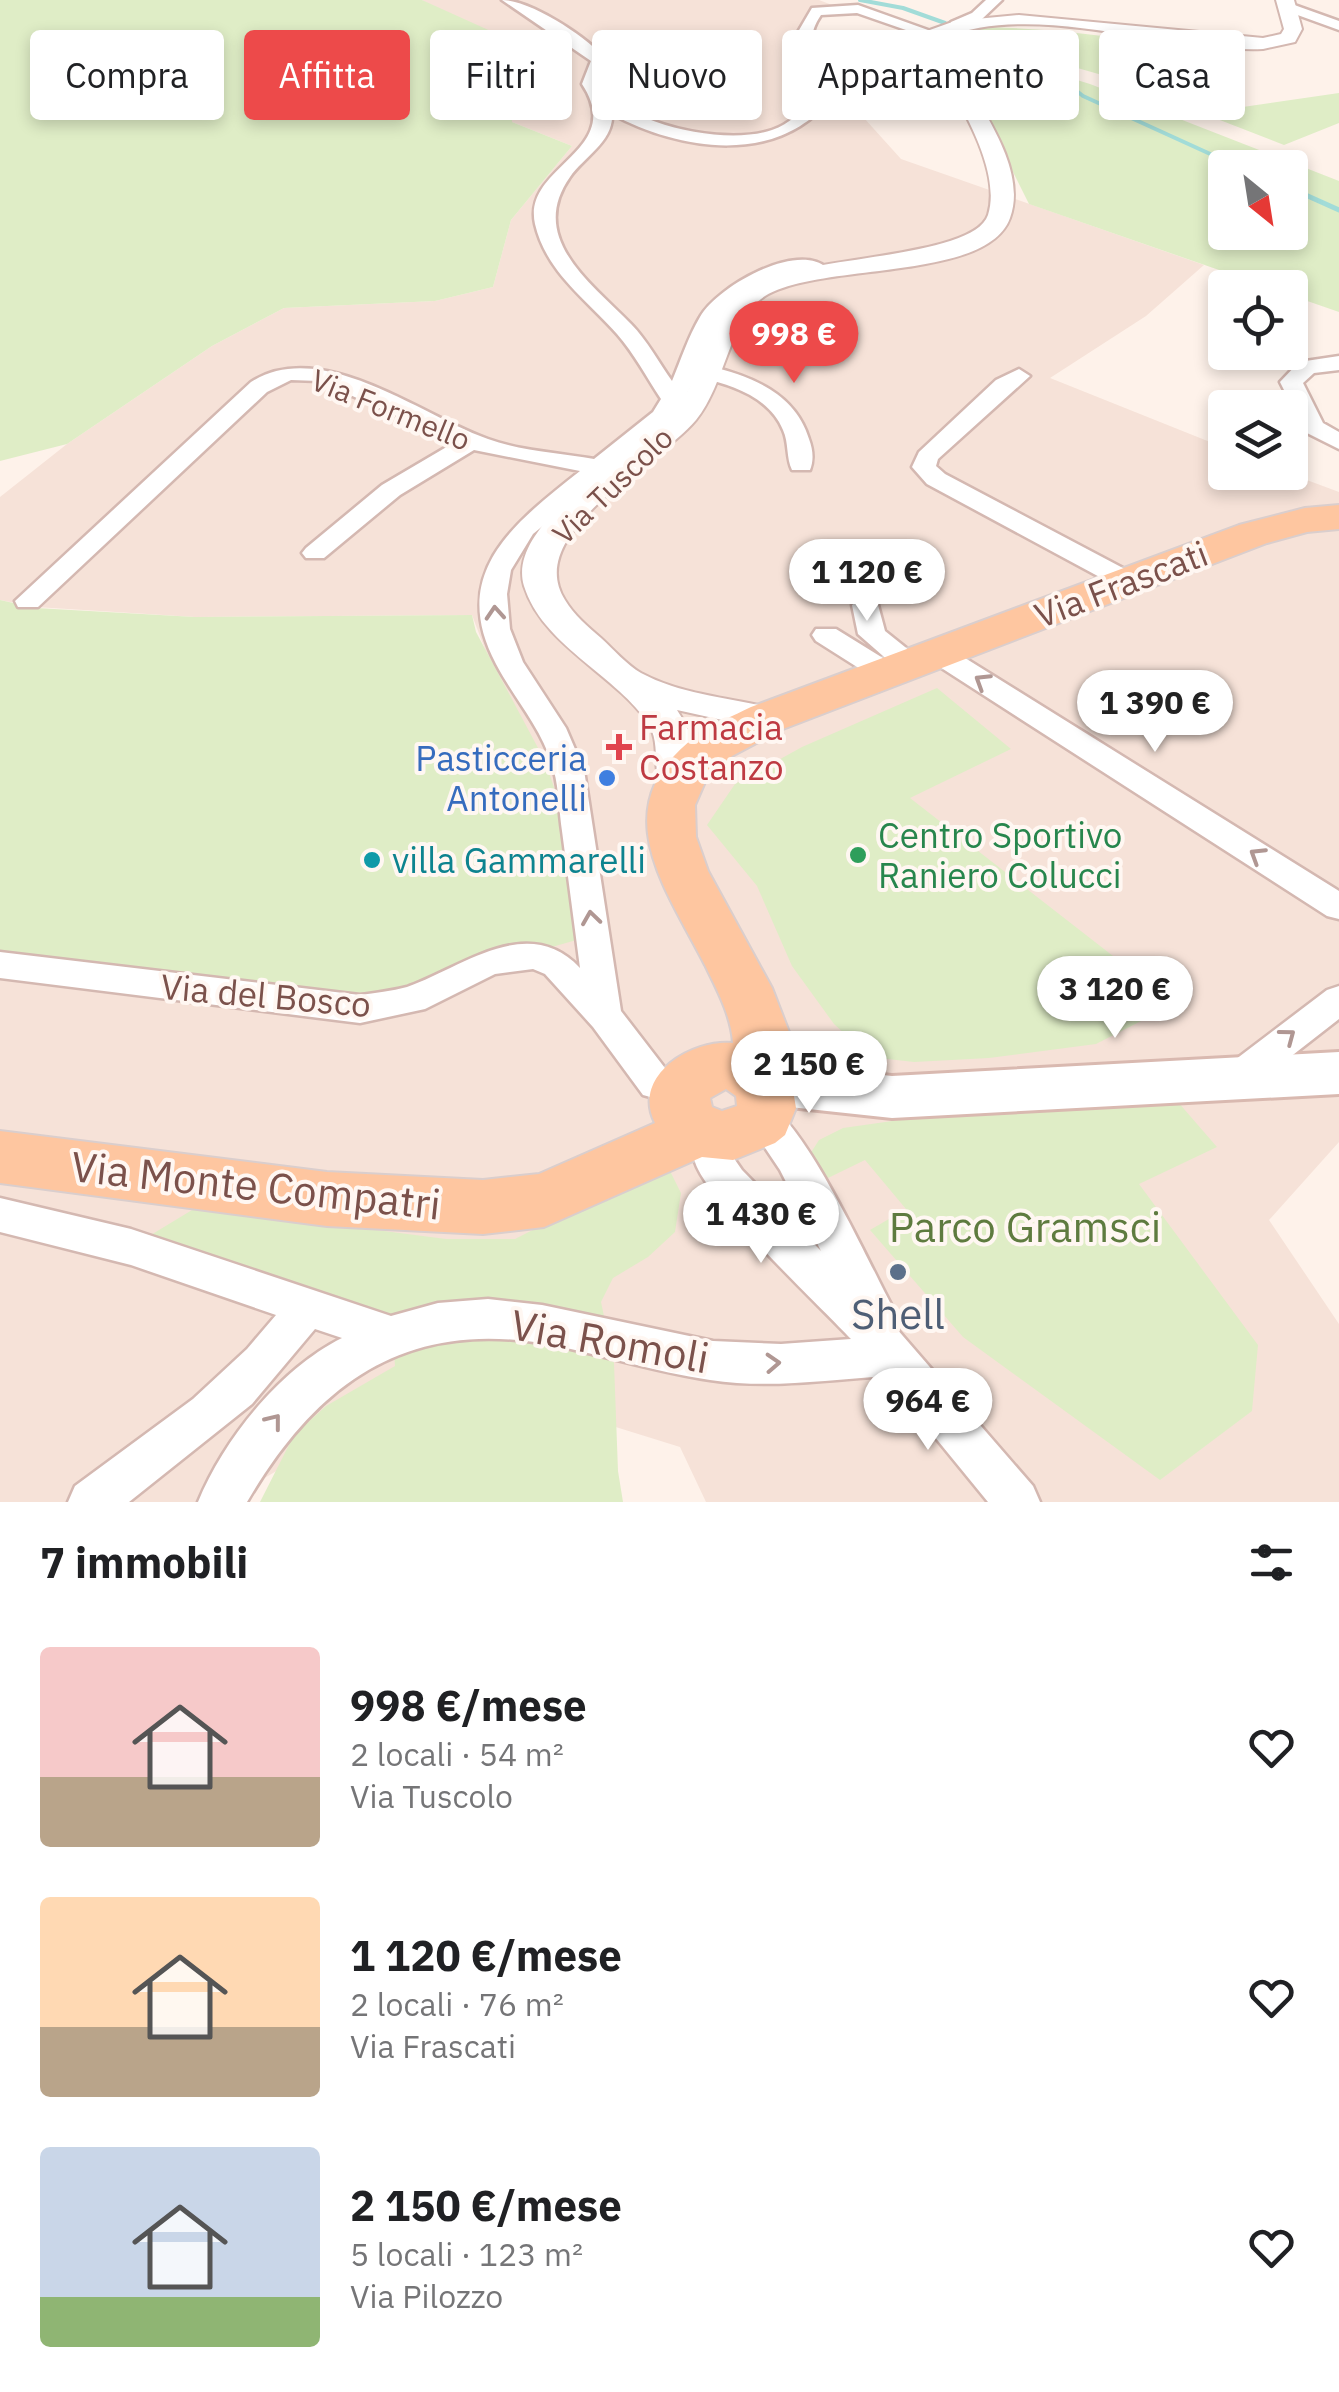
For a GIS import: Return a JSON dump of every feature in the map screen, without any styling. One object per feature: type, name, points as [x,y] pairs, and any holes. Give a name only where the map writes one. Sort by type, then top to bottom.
[{"type":"main road","name":"Via Frascati","points":[[677,782],[710,746],[767,718],[1271,528],[1339,517]]},
{"type":"main road","points":[[677,782],[670,812],[675,855],[685,884],[722,956],[727,1015],[712,1052],[723,1102],[1339,1072]]},
{"type":"main road","name":"Via Monte Compatri","points":[[0,1157],[356,1202],[440,1207],[512,1204],[544,1200],[577,1188],[723,1102]]},
{"type":"street","points":[[509,0],[592,52]]},
{"type":"street","points":[[945,30],[974,18],[995,0]]},
{"type":"street","points":[[807,30],[817,11],[858,8],[945,30],[1070,24],[1262,43],[1291,36],[1293,23],[1286,3]]},
{"type":"street","points":[[1286,3],[1339,26]]},
{"type":"street","points":[[602,120],[594,141],[563,172],[545,205],[544,223],[570,277],[627,332],[673,400]]},
{"type":"street","points":[[643,120],[682,137],[718,140],[764,135],[802,120]]},
{"type":"street","name":"Via Tuscolo","points":[[635,682],[563,621],[544,592],[538,565],[546,549],[573,514],[672,430],[710,373],[718,336],[736,307],[770,284],[817,268],[945,253],[980,239],[996,224],[997,172],[992,151],[976,120]]},
{"type":"street","points":[[817,268],[782,268],[728,296],[710,318],[673,400],[649,428],[517,535],[498,570],[494,619],[504,651],[551,728],[568,770],[606,1018],[656,1084],[723,1102],[794,1159],[896,1356]]},
{"type":"street","points":[[1339,363],[1307,367],[1291,382],[1313,427],[1339,442]]},
{"type":"street","name":"Via Formello","points":[[28,601],[259,386],[294,373],[326,376],[473,442],[508,452],[600,467]]},
{"type":"street","points":[[710,373],[748,383],[784,413],[800,436],[801,465]]},
{"type":"street","points":[[1020,376],[1004,385],[927,456],[924,467],[936,479],[1129,582]]},
{"type":"street","points":[[315,553],[391,490],[473,442]]},
{"type":"street","points":[[864,606],[872,634],[912,664],[1339,907]]},
{"type":"street","points":[[826,635],[912,664]]},
{"type":"street","points":[[635,682],[700,706],[767,718]]},
{"type":"street","points":[[635,682],[674,735],[677,782]]},
{"type":"street","name":"Via del Bosco","points":[[0,964],[372,1009],[413,999],[480,966],[510,958],[548,960],[606,1018]]},
{"type":"street","points":[[1240,1076],[1339,1000]]},
{"type":"street","points":[[723,1102],[714,1160],[728,1182],[896,1356],[1017,1502]]},
{"type":"street","points":[[0,1215],[118,1244],[393,1336]]},
{"type":"street","points":[[91,1502],[256,1372],[308,1306]]},
{"type":"street","name":"Via Romoli","points":[[221,1502],[260,1438],[304,1388],[341,1359],[393,1336],[433,1326],[494,1320],[540,1323],[715,1361],[761,1364],[896,1356]]},
{"type":"shaded area","points":[[422,0],[819,0],[832,5],[816,17],[812,30],[782,30],[782,120],[866,120],[901,159],[1204,265],[1146,316],[1050,378],[1208,441],[1208,490],[1308,490],[1308,480],[1339,492],[1339,1142],[1269,1220],[1339,1324],[1339,1502],[706,1502],[680,1447],[442,1373],[224,1502],[0,1502],[0,953],[486,652],[472,615],[195,617],[36,607],[0,600],[0,497],[67,444],[212,346],[284,308],[435,301],[493,287],[511,220],[572,146],[512,120],[572,120],[572,30],[455,30],[437,9]]},
{"type":"green space","points":[[0,0],[422,0],[489,30],[430,30],[430,120],[512,120],[572,146],[511,220],[493,287],[435,301],[284,308],[212,346],[67,444],[0,461]]},
{"type":"green space","points":[[983,27],[1048,30],[972,30]]},
{"type":"green space","points":[[1079,33],[1099,36],[1099,74],[1079,68]]},
{"type":"green space","points":[[1079,81],[1099,88],[1099,120],[1182,120],[1259,150],[1208,150],[1208,250],[1308,250],[1308,169],[1339,181],[1339,312],[1308,301],[1308,270],[1219,270],[1029,204],[987,120],[1079,120]]},
{"type":"green space","points":[[1339,93],[1339,123],[1284,145],[1220,120],[1245,120],[1245,107]]},
{"type":"green space","points":[[0,600],[36,608],[195,617],[472,615],[476,632],[545,761],[558,799],[580,939],[381,996],[321,997],[0,953]]},
{"type":"green space","name":"Centro Sportivo Raniero Colucci","points":[[937,688],[1011,749],[910,798],[1140,977],[1149,999],[1149,1017],[1096,1044],[989,1058],[914,1062],[870,1057],[834,1024],[792,966],[757,886],[707,825],[735,784],[802,747]]},
{"type":"green space","name":"Parco Gramsci","points":[[1171,1094],[1217,1147],[1139,1184],[1258,1345],[1252,1411],[1160,1480],[963,1337],[870,1230],[906,1209],[865,1160],[828,1178],[810,1154],[819,1140],[843,1128],[998,1106]]},
{"type":"green space","points":[[654,1168],[671,1173],[681,1193],[675,1232],[648,1257],[613,1278],[601,1302],[614,1363],[623,1502],[260,1502],[294,1435],[326,1406],[395,1366],[393,1336],[131,1247],[197,1207],[446,1239],[515,1239]]},
{"type":"waterway","points":[[860,0],[903,8],[945,23]]},
{"type":"waterway","points":[[959,29],[1035,58],[1083,96],[1208,153]]},
{"type":"waterway","points":[[1308,196],[1339,210]]},
{"type":"place","name":"Farmacia Costanzo","points":[[619,747]]},
{"type":"place","name":"Pasticceria Antonelli","points":[[607,778]]},
{"type":"place","name":"Centro Sportivo Raniero Colucci","points":[[858,855]]},
{"type":"place","name":"villa Gammarelli","points":[[372,860]]},
{"type":"place","name":"Shell","points":[[898,1272]]}]
